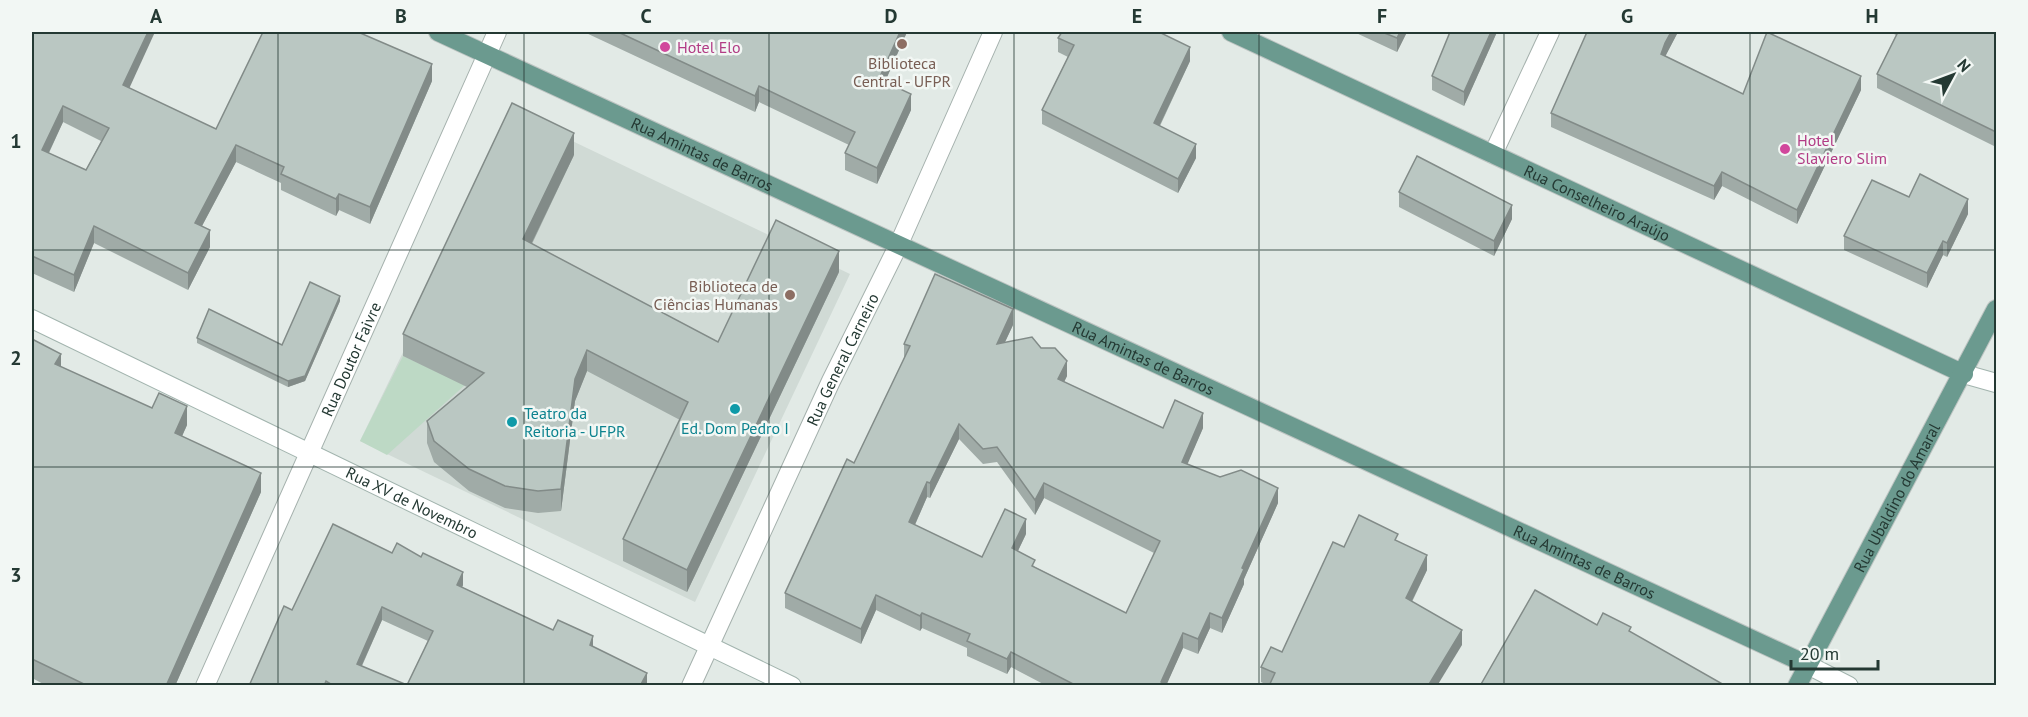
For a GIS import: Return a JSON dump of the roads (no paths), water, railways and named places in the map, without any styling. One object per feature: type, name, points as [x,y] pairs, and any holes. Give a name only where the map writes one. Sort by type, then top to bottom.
[{"type":"main road","name":"Rua Amintas de Barros","points":[[438,32],[1808,665]]},
{"type":"main road","name":"Rua Conselheiro Araújo","points":[[1231,32],[1964,374]]},
{"type":"main road","name":"Rua Ubaldino do Amaral","points":[[1797,686],[1964,374],[1996,309]]},
{"type":"street","name":"Rua Doutor Faivre","points":[[205,686],[497,32]]},
{"type":"street","name":"Rua General Carneiro","points":[[691,686],[831,381],[898,246],[993,32]]},
{"type":"street","points":[[1493,154],[1550,32]]},
{"type":"street","name":"Rua XV de Novembro","points":[[32,319],[792,686]]},
{"type":"street","points":[[1964,374],[1996,383]]},
{"type":"street","name":"Rua Amintas de Barros","points":[[1808,665],[1850,686]]},
{"type":"place","name":"Biblioteca Central - UFPR","points":[[902,44]]},
{"type":"place","name":"Hotel Elo","points":[[665,47]]},
{"type":"place","name":"Hotel Slaviero Slim","points":[[1785,149]]},
{"type":"place","name":"Biblioteca de Ciências Humanas","points":[[790,295]]},
{"type":"place","name":"Ed. Dom Pedro I","points":[[735,409]]},
{"type":"place","name":"Teatro da Reitoria - UFPR","points":[[512,422]]}]
